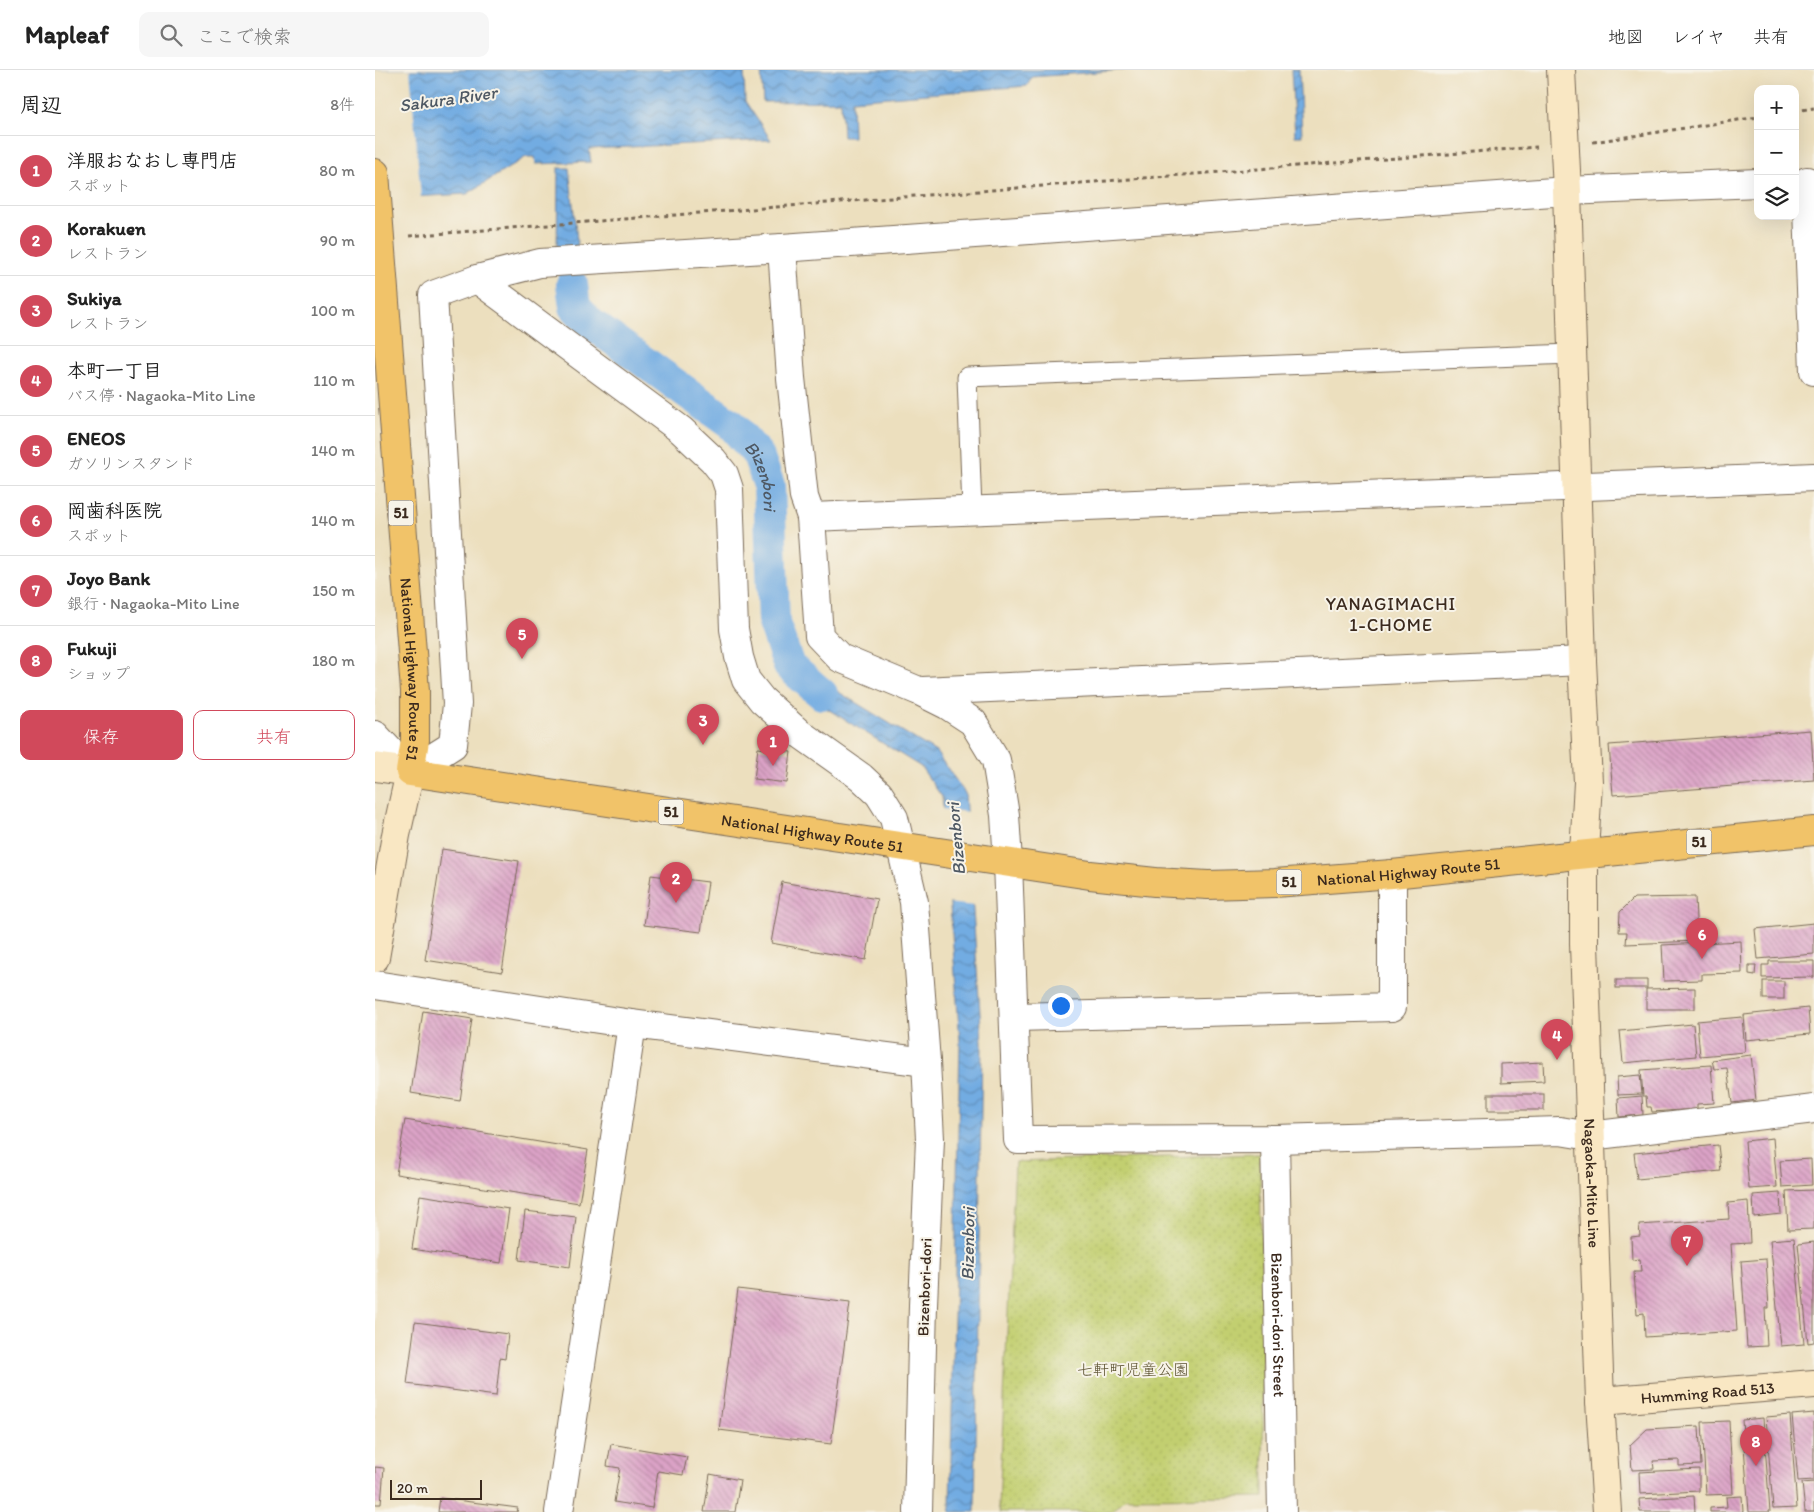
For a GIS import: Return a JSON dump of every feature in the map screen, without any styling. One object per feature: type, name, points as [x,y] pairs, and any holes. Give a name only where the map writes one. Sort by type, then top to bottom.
[{"type":"highway","name":"National Highway Route 51","points":[[375,173],[415,691],[415,740],[410,772],[902,848],[1155,882],[1207,885],[1275,883],[1392,874],[1814,831]]},
{"type":"street","name":"Nagaoka-Mito Line","points":[[1561,70],[1588,782],[1583,912],[1590,1136],[1600,1401],[1607,1512]]},
{"type":"street","points":[[1805,181],[1814,370]]},
{"type":"street","points":[[375,767],[410,772],[453,745],[457,704],[433,295],[477,279],[540,263],[782,248],[1567,191],[1754,183]]},
{"type":"street","points":[[782,248],[791,378],[803,496],[811,517],[819,636],[840,658],[919,691],[947,705],[973,722],[996,760],[1005,815],[1002,861],[1015,1017],[1019,1140],[1275,1139],[1560,1131],[1590,1136],[1814,1109]]},
{"type":"street","name":"Bizenbori-dori","points":[[477,279],[681,430],[713,460],[724,474],[729,489],[734,629],[739,657],[747,680],[762,700],[799,733],[861,777],[879,794],[893,818],[914,902],[930,1139],[923,1304],[918,1512]]},
{"type":"street","points":[[811,517],[1814,477]]},
{"type":"street","points":[[919,691],[1582,661]]},
{"type":"street","points":[[375,735],[410,772]]},
{"type":"street","points":[[375,958],[396,835],[410,772]]},
{"type":"street","points":[[1015,1017],[1392,1007],[1392,874]]},
{"type":"street","points":[[375,985],[632,1024],[926,1062]]},
{"type":"street","points":[[559,1512],[632,1024]]},
{"type":"street","name":"Bizenbori-dori Street","points":[[1275,1139],[1282,1512]]},
{"type":"street","name":"Humming Road 513","points":[[1600,1401],[1814,1384]]},
{"type":"lane","points":[[972,510],[967,376],[1572,354]]},
{"type":"path","points":[[1799,110],[1814,108]]},
{"type":"path","points":[[380,228],[1565,137],[1754,117]]},
{"type":"green space","name":"七軒町児童公園","points":[[1260,1154],[1264,1497],[1126,1498],[1112,1512],[1001,1512],[999,1505],[1015,1162]]},
{"type":"water","name":"Sakura River","points":[[375,70],[744,70],[745,101],[771,140],[589,149],[591,162],[536,164],[535,157],[526,157],[467,194],[375,199]]},
{"type":"water","points":[[761,70],[1124,70],[1032,77],[1027,86],[852,100],[853,137],[843,137],[841,101],[763,102]]},
{"type":"water","points":[[1291,70],[1299,70],[1302,136],[1295,136]]},
{"type":"water","points":[[558,168],[569,168],[584,303],[598,316],[582,330],[565,308],[557,252]]},
{"type":"water","points":[[796,659],[824,683],[936,752],[965,793],[982,1042],[975,1512],[951,1512],[950,1506],[960,1042],[942,797],[921,767],[810,698],[780,672]]},
{"type":"pier","points":[[375,70],[410,70],[421,199],[375,201]]},
{"type":"pier","points":[[941,809],[969,812],[975,906],[947,903]]},
{"type":"building","points":[[1811,730],[1814,780],[1613,795],[1609,745]]},
{"type":"building","points":[[758,748],[791,752],[787,783],[754,779]]},
{"type":"building","points":[[442,849],[519,861],[502,972],[425,960]]},
{"type":"building","points":[[651,875],[708,882],[701,932],[644,925]]},
{"type":"building","points":[[782,882],[877,899],[866,960],[771,943]]},
{"type":"building","points":[[1695,897],[1697,941],[1626,944],[1627,932],[1619,932],[1620,912],[1634,898]]},
{"type":"building","points":[[1814,923],[1814,954],[1758,959],[1755,929]]},
{"type":"building","points":[[1741,941],[1742,973],[1702,974],[1702,980],[1664,981],[1662,945]]},
{"type":"building","points":[[1769,961],[1814,961],[1814,977],[1762,978],[1762,965],[1769,965]]},
{"type":"building","points":[[1749,965],[1756,965],[1755,975],[1749,974]]},
{"type":"building","points":[[1616,980],[1647,980],[1647,988],[1616,988]]},
{"type":"building","points":[[1763,981],[1784,981],[1784,999],[1763,999]]},
{"type":"building","points":[[1695,988],[1695,1009],[1646,1009],[1646,989]]},
{"type":"building","points":[[1808,1008],[1810,1034],[1746,1040],[1744,1015]]},
{"type":"building","points":[[423,1011],[472,1019],[460,1101],[411,1093]]},
{"type":"building","points":[[1742,1017],[1745,1052],[1700,1056],[1697,1021]]},
{"type":"building","points":[[1693,1024],[1696,1056],[1623,1063],[1620,1031]]},
{"type":"building","points":[[1751,1055],[1756,1100],[1732,1103],[1727,1068],[1714,1069],[1712,1060]]},
{"type":"building","points":[[1543,1062],[1544,1081],[1501,1083],[1501,1064]]},
{"type":"building","points":[[1711,1065],[1714,1103],[1697,1104],[1697,1109],[1652,1112],[1651,1107],[1647,1107],[1646,1096],[1643,1096],[1641,1070]]},
{"type":"building","points":[[1640,1075],[1642,1094],[1618,1095],[1617,1077]]},
{"type":"building","points":[[1488,1094],[1544,1094],[1544,1110],[1488,1110]]},
{"type":"building","points":[[1642,1096],[1643,1115],[1619,1117],[1618,1098]]},
{"type":"building","points":[[405,1120],[588,1150],[579,1203],[396,1174]]},
{"type":"building","points":[[1773,1138],[1777,1187],[1749,1189],[1745,1141]]},
{"type":"building","points":[[1718,1145],[1721,1171],[1637,1179],[1634,1153]]},
{"type":"building","points":[[1811,1159],[1812,1185],[1782,1187],[1780,1161]]},
{"type":"building","points":[[1814,1190],[1814,1229],[1788,1230],[1786,1191]]},
{"type":"building","points":[[1780,1193],[1781,1214],[1754,1217],[1753,1195]]},
{"type":"building","points":[[420,1195],[509,1209],[501,1263],[412,1249]]},
{"type":"building","points":[[1748,1201],[1750,1243],[1731,1244],[1737,1331],[1645,1337],[1644,1313],[1637,1314],[1634,1272],[1641,1272],[1640,1259],[1632,1260],[1631,1237],[1640,1236],[1639,1225],[1729,1219],[1728,1203]]},
{"type":"building","points":[[525,1211],[576,1217],[570,1267],[519,1260]]},
{"type":"building","points":[[1794,1238],[1804,1344],[1781,1346],[1770,1240]]},
{"type":"building","points":[[1814,1242],[1814,1342],[1808,1343],[1798,1244]]},
{"type":"building","points":[[1766,1259],[1769,1308],[1765,1308],[1767,1346],[1747,1347],[1741,1261]]},
{"type":"building","points":[[738,1289],[850,1303],[831,1444],[719,1430]]},
{"type":"building","points":[[415,1322],[508,1334],[505,1359],[500,1358],[496,1396],[407,1384]]},
{"type":"building","points":[[1814,1413],[1814,1480],[1798,1481],[1792,1415]]},
{"type":"building","points":[[1790,1415],[1797,1508],[1773,1509],[1766,1417]]},
{"type":"building","points":[[1763,1418],[1770,1512],[1749,1512],[1742,1420]]},
{"type":"building","points":[[1729,1421],[1733,1494],[1706,1495],[1702,1422]]},
{"type":"building","points":[[1699,1426],[1701,1465],[1679,1466],[1679,1460],[1653,1461],[1654,1469],[1632,1470],[1630,1445],[1647,1429]]},
{"type":"building","points":[[611,1444],[687,1457],[683,1475],[658,1471],[652,1508],[614,1502],[620,1468],[607,1466]]},
{"type":"building","points":[[375,1467],[384,1468],[381,1504],[375,1504]]},
{"type":"building","points":[[1699,1469],[1699,1491],[1640,1494],[1639,1472]]},
{"type":"building","points":[[710,1474],[740,1480],[735,1512],[704,1512]]},
{"type":"building","points":[[1814,1482],[1814,1512],[1805,1512],[1802,1483]]},
{"type":"building","points":[[1694,1496],[1695,1512],[1640,1512],[1639,1499]]},
{"type":"building","points":[[1742,1496],[1743,1512],[1710,1512],[1710,1508],[1727,1507],[1726,1497]]},
{"type":"building","points":[[440,1498],[518,1508],[517,1512],[438,1512]]},
{"type":"waterway","name":"Bizenbori","points":[[572,284],[575,307],[590,323],[732,425],[758,455],[769,485],[774,623],[789,666],[822,694]]},
{"type":"place","name":"ENEOS","points":[[522,659]]},
{"type":"place","name":"Sukiya","points":[[703,745]]},
{"type":"place","name":"洋服おなおし専門店","points":[[773,766]]},
{"type":"place","name":"Korakuen","points":[[676,903]]},
{"type":"place","name":"岡歯科医院","points":[[1702,959]]},
{"type":"place","name":"本町一丁目","points":[[1557,1060]]},
{"type":"place","name":"Joyo Bank","points":[[1687,1266]]},
{"type":"place","name":"Fukuji","points":[[1756,1466]]},
{"type":"district","name":"YANAGIMACHI 1-CHOME","points":[[1391,614]]}]
